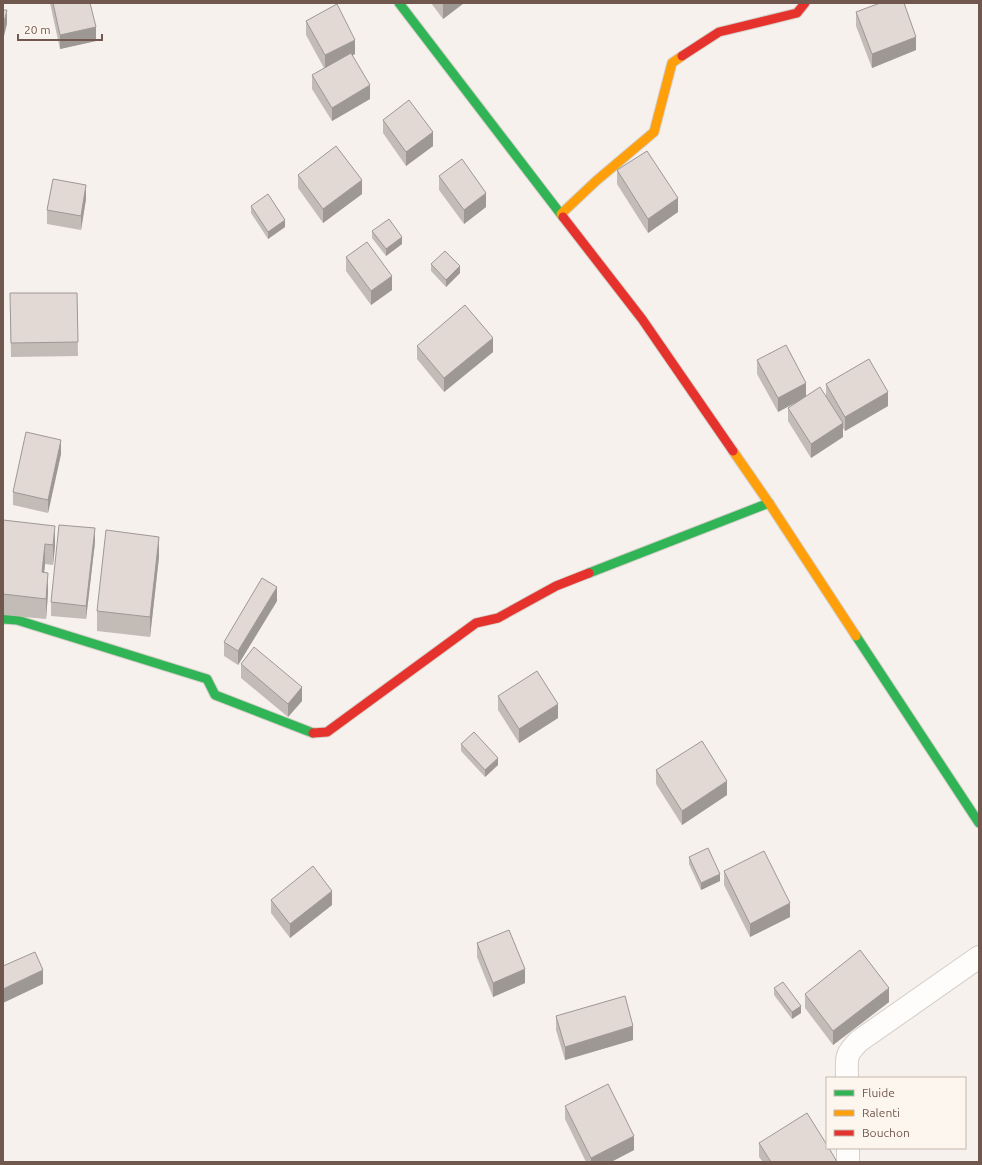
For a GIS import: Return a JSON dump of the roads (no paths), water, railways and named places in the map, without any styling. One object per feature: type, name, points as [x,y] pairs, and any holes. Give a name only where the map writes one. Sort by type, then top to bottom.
[{"type":"street","points":[[399,3],[642,319],[770,503],[979,823]]},
{"type":"street","points":[[562,214],[596,181],[654,132],[672,63],[720,32],[796,13],[805,3]]},
{"type":"street","points":[[3,619],[16,620],[207,679],[215,695],[312,733],[327,732],[476,623],[498,618],[556,586],[770,503]]},
{"type":"street","points":[[847,1077],[847,1057],[859,1041],[979,957]]},
{"type":"street","points":[[848,1149],[848,1162]]}]
